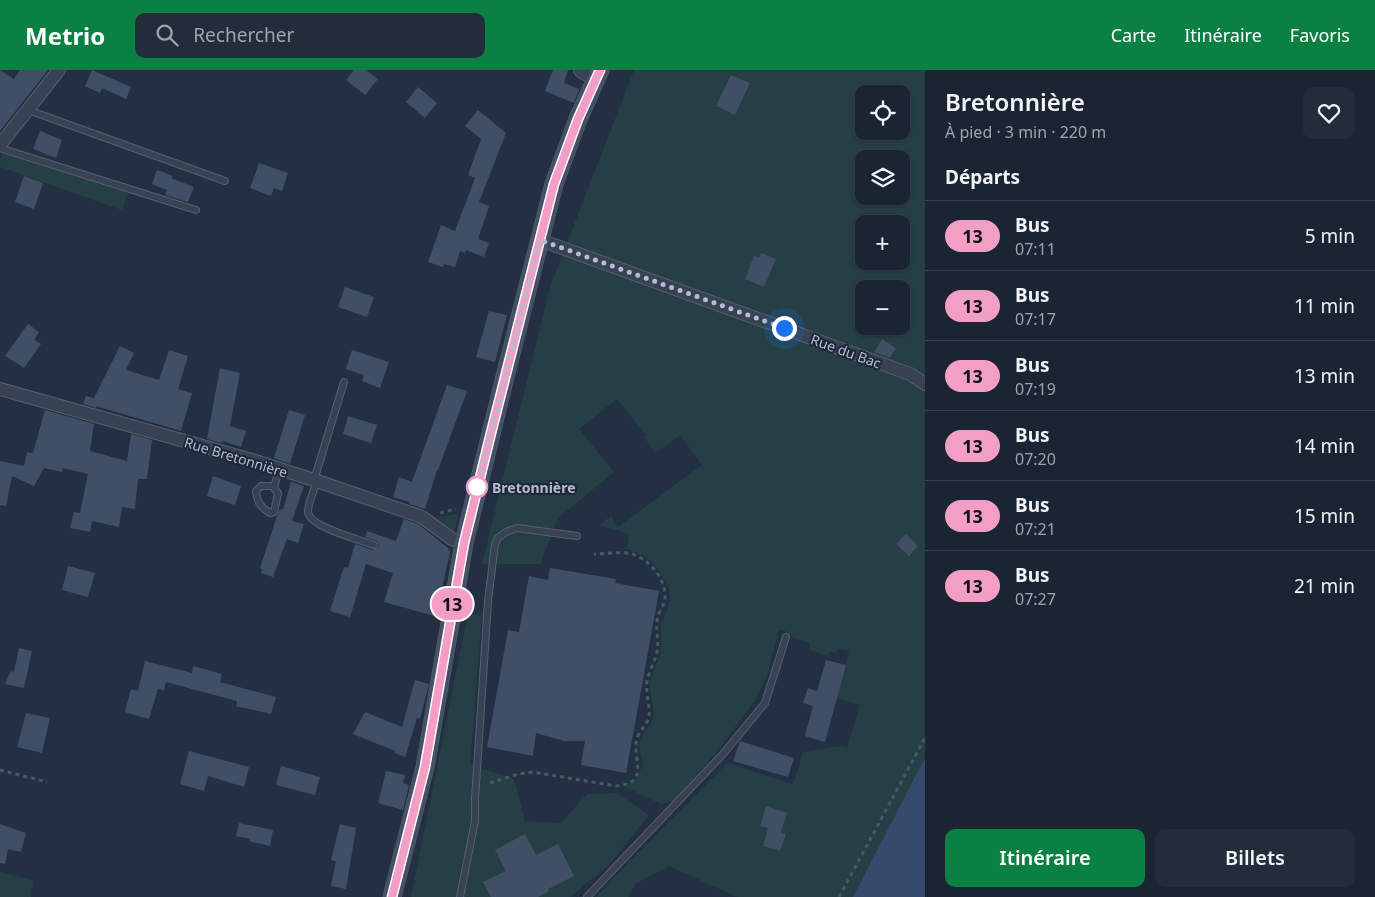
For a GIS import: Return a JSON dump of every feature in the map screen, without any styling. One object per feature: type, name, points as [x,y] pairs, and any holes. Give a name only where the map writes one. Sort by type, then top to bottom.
[{"type":"main road","points":[[392,897],[425,767],[464,543],[472,511],[554,184],[598,75]]},
{"type":"street","points":[[0,146],[59,70]]},
{"type":"street","points":[[580,70],[583,74],[598,75]]},
{"type":"street","name":"Rue du Bac","points":[[540,240],[910,374],[925,384]]},
{"type":"street","name":"Rue Bretonnière","points":[[0,389],[279,469],[422,517],[452,539],[464,543]]},
{"type":"lane","points":[[28,110],[225,181]]},
{"type":"lane","points":[[0,146],[196,210]]},
{"type":"lane","points":[[344,382],[315,481],[308,513],[310,518],[320,526],[374,545]]},
{"type":"lane","points":[[274,486],[261,486],[256,491],[257,500],[264,510],[270,514],[274,512],[278,493],[274,486],[279,469]]},
{"type":"lane","points":[[460,897],[475,821],[488,601],[495,544],[498,538],[506,532],[517,528],[577,536]]},
{"type":"lane","points":[[587,897],[723,754],[765,703],[786,637]]},
{"type":"path","points":[[422,517],[459,509],[472,511]]},
{"type":"path","points":[[490,783],[518,774],[533,772],[616,786],[626,785],[637,774],[639,761],[636,740],[649,716],[647,679],[658,649],[657,622],[665,603],[666,590],[659,575],[639,557],[631,554],[594,554]]},
{"type":"path","points":[[838,897],[925,738]]},
{"type":"path","points":[[0,770],[47,782]]},
{"type":"green space","points":[[634,70],[925,70],[925,897],[737,897],[669,866],[635,884],[628,897],[595,897],[727,763],[793,784],[803,752],[841,746],[847,748],[860,705],[837,698],[849,651],[838,649],[836,653],[830,651],[828,656],[809,650],[810,643],[794,638],[785,631],[779,630],[767,676],[755,700],[719,749],[674,801],[661,804],[625,787],[635,782],[643,764],[639,745],[641,737],[652,722],[654,715],[649,683],[660,656],[661,623],[669,606],[670,596],[669,588],[658,569],[646,557],[627,549],[629,534],[599,525],[611,516],[618,527],[702,465],[680,435],[655,453],[644,437],[647,436],[617,399],[579,429],[614,472],[558,518],[540,564],[482,564],[550,287]]},
{"type":"green space","points":[[4,152],[128,193],[122,210],[0,167],[0,158]]},
{"type":"green space","points":[[458,515],[455,531],[452,531],[439,519],[439,517]]},
{"type":"green space","points":[[468,613],[482,615],[470,764],[514,779],[525,821],[561,823],[587,794],[617,793],[649,815],[608,866],[570,897],[411,897]]},
{"type":"green space","points":[[0,872],[33,880],[31,897],[0,897]]},
{"type":"water","points":[[925,758],[925,897],[853,897],[915,777]]},
{"type":"building","points":[[0,70],[14,79],[20,70],[48,70],[0,131]]},
{"type":"building","points":[[92,70],[131,87],[126,99],[102,88],[100,93],[85,86]]},
{"type":"building","points":[[354,70],[366,70],[378,79],[365,95],[346,80]]},
{"type":"building","points":[[553,70],[568,70],[564,83],[579,89],[574,103],[545,91]]},
{"type":"building","points":[[731,75],[750,83],[735,115],[716,106]]},
{"type":"building","points":[[418,87],[437,103],[425,118],[406,102]]},
{"type":"building","points":[[478,110],[506,133],[479,202],[489,206],[478,239],[489,243],[484,257],[466,250],[465,253],[460,251],[455,267],[444,264],[443,267],[428,262],[441,225],[455,231],[475,178],[468,175],[481,139],[465,126]]},
{"type":"building","points":[[40,131],[62,140],[56,158],[33,149]]},
{"type":"building","points":[[259,163],[288,173],[282,191],[274,188],[271,196],[250,188]]},
{"type":"building","points":[[157,170],[194,187],[188,202],[165,195],[167,190],[152,184]]},
{"type":"building","points":[[24,176],[43,183],[34,209],[15,202]]},
{"type":"building","points":[[761,253],[776,259],[764,287],[745,279],[754,256],[759,258]]},
{"type":"building","points":[[345,287],[374,297],[367,317],[338,307]]},
{"type":"building","points":[[489,311],[507,315],[495,362],[476,357]]},
{"type":"building","points":[[28,324],[39,332],[34,340],[41,344],[24,368],[5,356]]},
{"type":"building","points":[[882,339],[896,348],[890,358],[874,352]]},
{"type":"building","points":[[120,346],[134,353],[126,370],[159,380],[169,350],[188,356],[178,389],[192,393],[181,431],[96,406],[96,408],[83,404],[86,396],[94,398]]},
{"type":"building","points":[[352,350],[389,362],[380,388],[362,381],[364,375],[346,369]]},
{"type":"building","points":[[220,368],[240,373],[230,426],[246,431],[241,447],[223,441],[222,443],[207,439]]},
{"type":"building","points":[[447,385],[467,391],[437,470],[425,509],[393,497],[399,477],[412,482]]},
{"type":"building","points":[[45,410],[94,424],[90,451],[127,461],[131,434],[152,440],[147,479],[138,479],[135,509],[122,507],[119,527],[92,521],[90,532],[70,528],[74,512],[80,513],[88,474],[63,468],[62,472],[44,468],[34,486],[12,476],[6,506],[0,505],[0,461],[24,466],[27,452],[33,453]]},
{"type":"building","points":[[289,410],[305,415],[290,464],[274,458]]},
{"type":"building","points":[[348,416],[377,425],[371,443],[343,434]]},
{"type":"building","points":[[213,476],[241,486],[235,505],[207,496]]},
{"type":"building","points":[[291,482],[304,486],[292,521],[304,524],[298,543],[287,539],[273,577],[261,573],[262,569],[260,568],[277,516],[280,509],[283,510]]},
{"type":"building","points":[[404,519],[418,524],[448,548],[450,552],[439,602],[441,602],[438,617],[384,602],[393,573],[366,564],[350,617],[330,611],[344,567],[348,568],[355,544],[373,550],[378,548],[377,541],[365,537],[367,531],[396,541]]},
{"type":"building","points":[[906,534],[918,546],[909,556],[896,544]]},
{"type":"building","points":[[68,566],[95,573],[88,597],[62,590]]},
{"type":"building","points":[[550,568],[616,579],[615,583],[659,591],[626,773],[581,765],[585,741],[564,741],[536,733],[533,756],[487,747],[508,630],[519,632],[529,576],[548,580]]},
{"type":"building","points":[[19,648],[32,651],[24,688],[5,684],[11,671],[14,672]]},
{"type":"building","points":[[826,660],[846,665],[825,742],[805,736],[813,706],[803,703],[808,688],[817,691]]},
{"type":"building","points":[[145,661],[192,673],[193,666],[222,674],[220,682],[276,697],[271,714],[236,706],[237,701],[166,682],[164,690],[158,689],[149,719],[125,712],[131,689],[138,691]]},
{"type":"building","points":[[415,680],[429,684],[420,719],[417,718],[405,757],[353,734],[365,712],[402,727]]},
{"type":"building","points":[[26,713],[50,718],[42,753],[17,747]]},
{"type":"building","points":[[740,741],[794,758],[788,777],[733,761]]},
{"type":"building","points":[[189,751],[249,767],[244,787],[208,776],[204,791],[180,784]]},
{"type":"building","points":[[281,766],[320,777],[315,795],[276,785]]},
{"type":"building","points":[[386,771],[405,775],[403,783],[409,785],[403,810],[378,803]]},
{"type":"building","points":[[766,806],[787,813],[781,832],[786,834],[780,851],[763,846],[768,828],[760,826]]},
{"type":"building","points":[[239,823],[273,830],[270,846],[236,836]]},
{"type":"building","points":[[0,824],[26,833],[21,852],[8,849],[5,864],[0,863]]},
{"type":"building","points":[[340,824],[356,828],[346,889],[331,886],[336,861],[331,860]]},
{"type":"building","points":[[525,834],[536,855],[558,844],[574,876],[548,889],[549,891],[538,897],[491,897],[483,882],[506,871],[495,850]]},
{"type":"bus line","name":"13","points":[[392,897],[425,767],[464,543],[490,437],[554,184],[578,119],[600,70]]},
{"type":"place","name":"Bretonnière","points":[[477,487]]},
{"type":"route","points":[[477,487],[476,492],[540,240],[784,328]]}]
